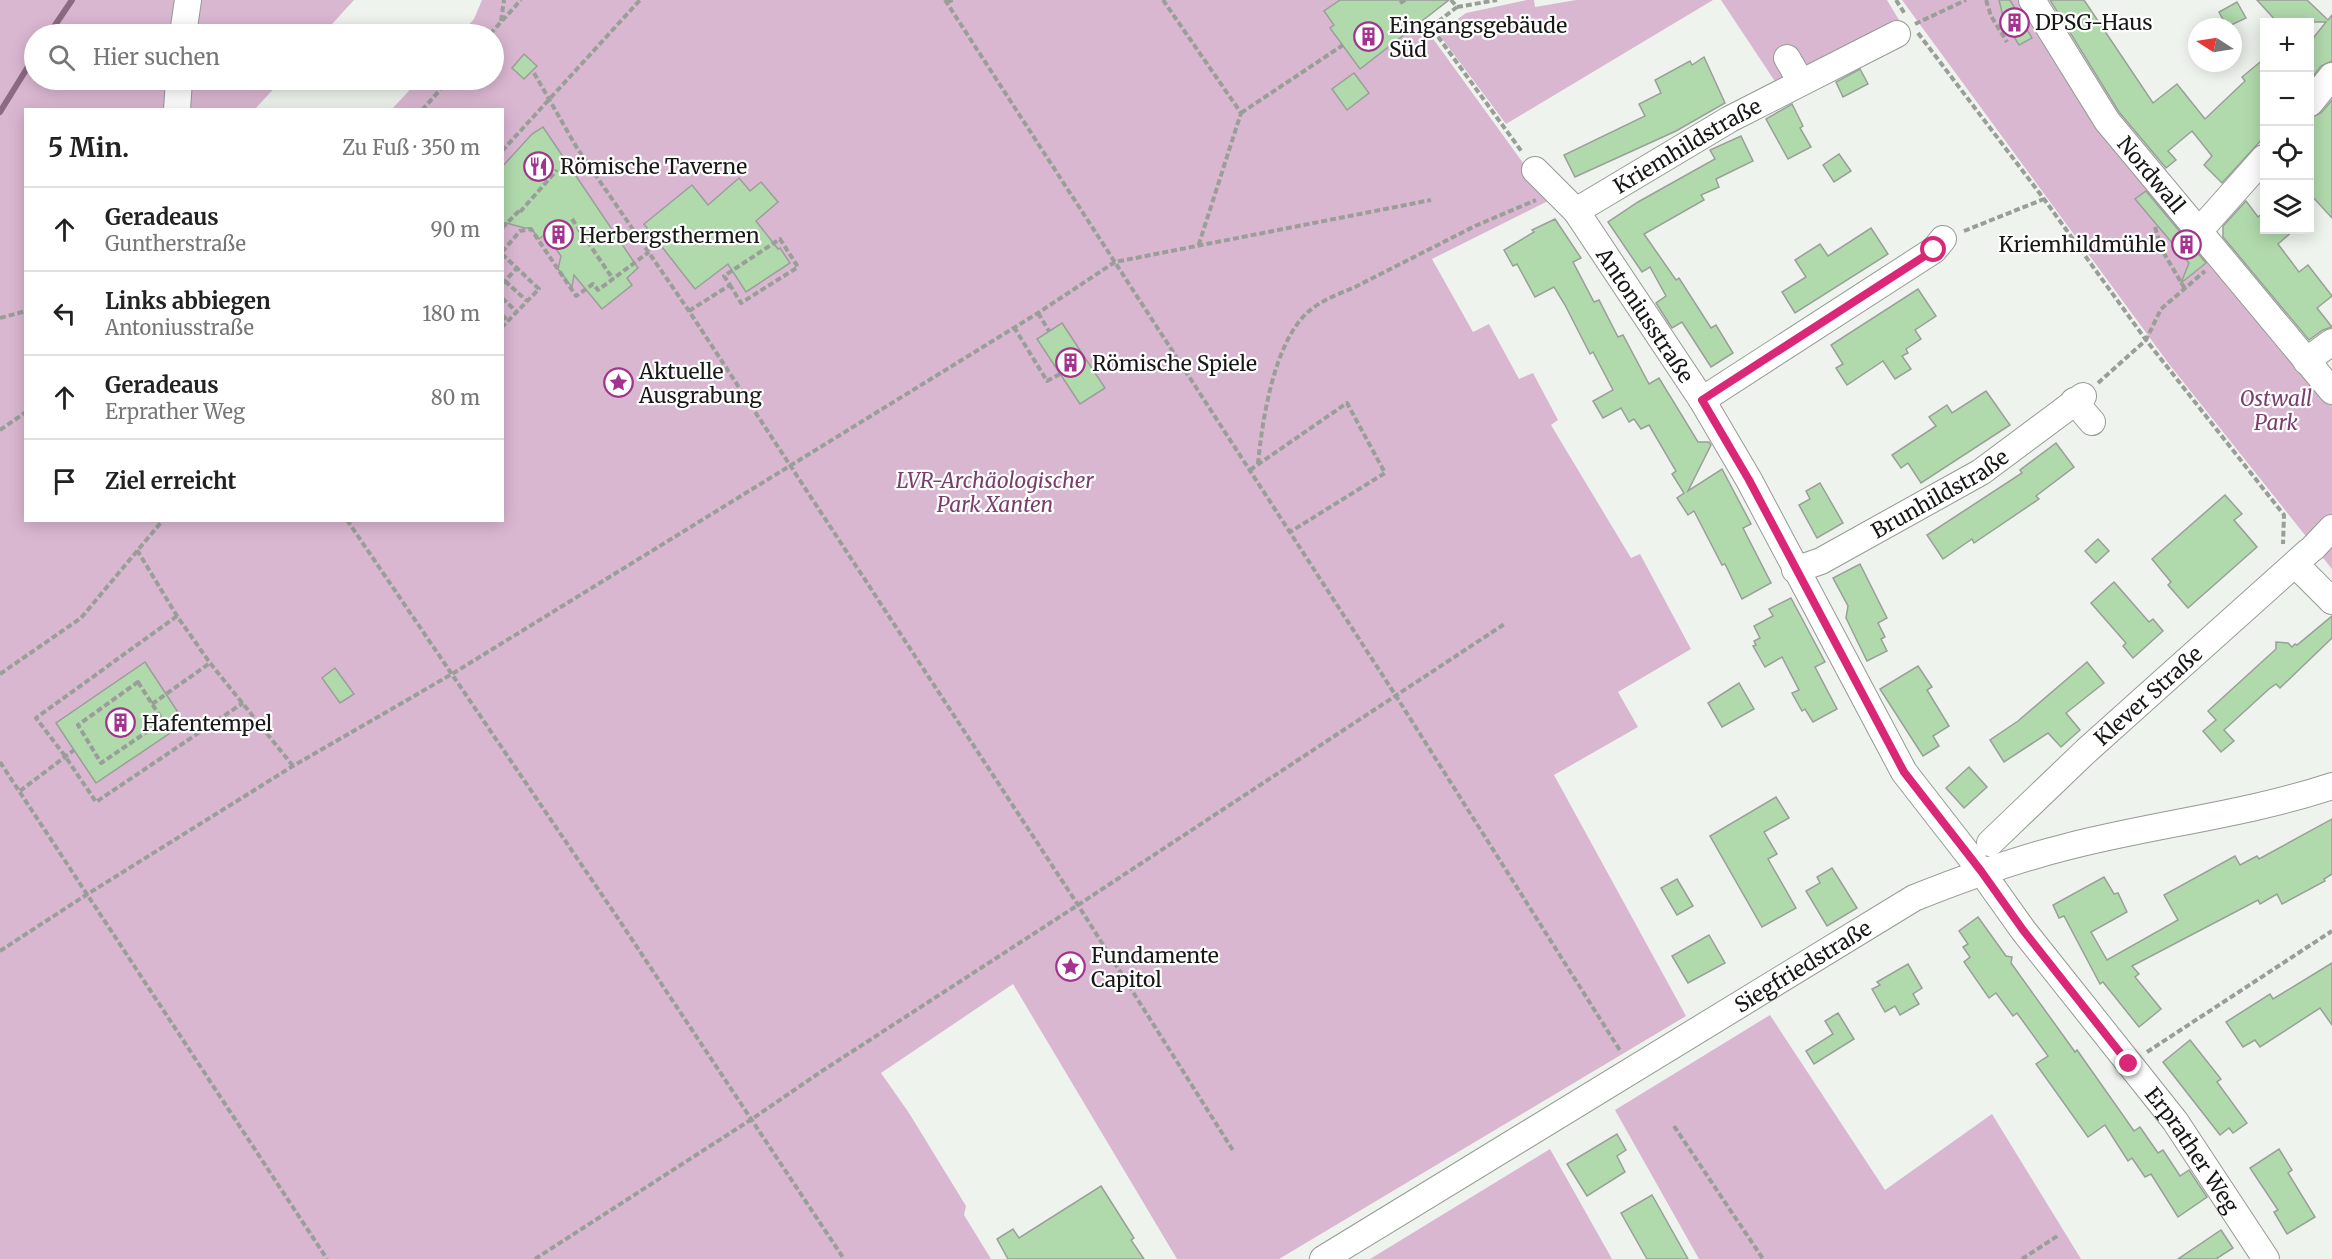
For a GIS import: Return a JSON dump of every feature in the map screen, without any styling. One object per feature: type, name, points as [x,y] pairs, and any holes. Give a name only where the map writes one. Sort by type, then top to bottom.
[{"type":"street","points":[[184,24],[188,0]]},
{"type":"street","name":"Nordwall","points":[[2032,0],[2107,121],[2332,391]]},
{"type":"street","name":"Kriemhildstraße","points":[[1576,212],[1730,119],[1905,30]]},
{"type":"street","points":[[1787,58],[1801,82]]},
{"type":"street","points":[[2314,98],[2332,76]]},
{"type":"street","points":[[177,108],[178,90]]},
{"type":"street","points":[[2199,230],[2260,163]]},
{"type":"street","name":"Antoniusstraße","points":[[1535,170],[1576,212],[1702,400],[1749,480],[1904,772],[1981,871]]},
{"type":"street","points":[[1702,400],[1934,242]]},
{"type":"street","points":[[2306,361],[2332,342]]},
{"type":"street","points":[[2079,399],[2092,422]]},
{"type":"street","name":"Brunhildstraße","points":[[1796,570],[1821,561],[1981,472],[2079,399]]},
{"type":"street","name":"Klever Straße","points":[[1990,843],[2086,751],[2306,555],[2332,528]]},
{"type":"street","points":[[2306,555],[2332,601]]},
{"type":"street","name":"Siegfriedstraße","points":[[1323,1259],[1914,898],[1981,871],[2066,847],[2258,807],[2332,786]]},
{"type":"street","name":"Erprather Weg","points":[[1981,871],[2023,930],[2175,1120],[2266,1259]]},
{"type":"path","points":[[501,22],[504,0]]},
{"type":"path","points":[[501,22],[521,0]]},
{"type":"path","points":[[504,149],[640,0]]},
{"type":"path","points":[[953,0],[946,1],[1396,696],[1632,1069]]},
{"type":"path","points":[[1163,0],[1241,113]]},
{"type":"path","points":[[1400,3],[1405,0]]},
{"type":"path","points":[[1451,0],[1457,8]]},
{"type":"path","points":[[1497,0],[1457,8],[1431,27],[1535,170]]},
{"type":"path","points":[[1896,0],[1905,30],[2043,199],[2146,340],[2284,515],[2283,548],[2306,555]]},
{"type":"path","points":[[1905,30],[1966,0]]},
{"type":"path","points":[[1986,0],[1991,16],[2007,42]]},
{"type":"path","points":[[1198,247],[1241,113],[1343,45]]},
{"type":"path","points":[[534,73],[577,148],[689,311],[1078,905],[1234,1152]]},
{"type":"path","points":[[424,108],[440,90]]},
{"type":"path","points":[[504,226],[557,170]]},
{"type":"path","points":[[1258,464],[1261,431],[1271,384],[1288,339],[1307,312],[1334,296],[1475,226],[1556,191]]},
{"type":"path","points":[[1934,242],[2043,199]]},
{"type":"path","points":[[0,951],[293,766],[452,674],[1038,313],[1116,262],[1431,200]]},
{"type":"path","points":[[572,219],[613,279]]},
{"type":"path","points":[[2155,227],[2162,250],[2185,289]]},
{"type":"path","points":[[504,251],[520,231],[531,229],[576,296],[593,284],[598,290],[649,252]]},
{"type":"path","points":[[780,239],[798,267],[741,303],[730,285],[724,276],[780,239]]},
{"type":"path","points":[[504,255],[539,289],[504,325]]},
{"type":"path","points":[[2079,399],[2146,340],[2161,309],[2211,267]]},
{"type":"path","points":[[518,268],[504,283],[527,302]]},
{"type":"path","points":[[689,311],[730,285]]},
{"type":"path","points":[[504,300],[517,312]]},
{"type":"path","points":[[0,318],[24,312]]},
{"type":"path","points":[[1038,313],[1050,331]]},
{"type":"path","points":[[504,317],[508,321]]},
{"type":"path","points":[[1014,327],[1047,381],[1060,374]]},
{"type":"path","points":[[1250,470],[1347,403],[1384,473],[1290,532]]},
{"type":"path","points":[[0,430],[24,413]]},
{"type":"path","points":[[0,674],[81,618],[161,522]]},
{"type":"path","points":[[348,522],[844,1259]]},
{"type":"path","points":[[137,550],[177,616],[210,663],[293,766]]},
{"type":"path","points":[[177,616],[36,718],[96,802],[243,703]]},
{"type":"path","points":[[535,1259],[1506,623]]},
{"type":"path","points":[[152,704],[210,663]]},
{"type":"path","points":[[138,682],[152,704],[163,721],[101,763],[78,725],[138,682]]},
{"type":"path","points":[[20,791],[74,750]]},
{"type":"path","points":[[0,762],[327,1259]]},
{"type":"path","points":[[2129,1064],[2332,931]]},
{"type":"path","points":[[1674,1126],[1763,1259]]},
{"type":"path","points":[[2022,1259],[2058,1235]]},
{"type":"green space","name":"LVR-Archäologischer Park Xanten","points":[[0,0],[180,0],[177,24],[24,24],[24,90],[170,90],[168,108],[24,108],[24,522],[504,522],[504,108],[393,108],[410,90],[504,90],[504,24],[469,24],[482,0],[1405,0],[1550,200],[1432,259],[1473,332],[1489,324],[1519,379],[1533,373],[1558,420],[1551,425],[1631,558],[1640,554],[1691,649],[1618,692],[1638,727],[1554,775],[1686,1016],[1279,1259],[1177,1259],[1013,984],[881,1073],[909,1113],[966,1206],[964,1215],[991,1259],[0,1259]]},
{"type":"green space","points":[[197,0],[354,0],[332,24],[192,24]]},
{"type":"green space","points":[[1534,0],[1535,7],[1576,0],[1713,0],[1506,124],[1438,33],[1466,13]]},
{"type":"green space","points":[[1721,0],[1887,0],[1905,30],[1782,92]]},
{"type":"green space","name":"Ostwall Park","points":[[1902,0],[2032,0],[2107,121],[2332,391],[2332,569],[2169,364]]},
{"type":"green space","points":[[185,90],[273,90],[256,108],[184,108]]},
{"type":"green space","points":[[1770,1015],[1885,1190],[1992,1114],[2081,1259],[1699,1259],[1615,1110]]},
{"type":"green space","points":[[1550,1149],[1612,1259],[1370,1259]]},
{"type":"building","name":"Eingangsgebäude Süd","points":[[1340,0],[1449,0],[1360,69],[1330,28],[1334,25],[1324,11]]},
{"type":"building","name":"DPSG-Haus","points":[[1999,0],[2010,0],[2032,38],[2019,45],[2002,17]]},
{"type":"building","points":[[2050,0],[2084,0],[2153,103],[2177,84],[2205,119],[2245,81],[2242,77],[2260,62],[2260,141],[2222,183],[2204,165],[2212,156],[2192,131],[2168,151],[2176,160],[2166,168],[2119,112]]},
{"type":"building","points":[[2257,0],[2307,0],[2328,20],[2332,15],[2332,61],[2321,66],[2314,75],[2314,37],[2326,22],[2314,22],[2314,18],[2273,18]]},
{"type":"building","points":[[2237,2],[2246,18],[2242,20],[2242,18],[2222,18],[2219,12]]},
{"type":"building","points":[[524,54],[537,66],[524,79],[512,68]]},
{"type":"building","points":[[1704,57],[1725,103],[1676,131],[1575,177],[1564,155],[1645,116],[1639,104],[1661,93],[1655,80],[1690,61],[1692,65]]},
{"type":"building","points":[[1860,69],[1868,84],[1843,97],[1836,82]]},
{"type":"building","points":[[1354,73],[1369,93],[1347,110],[1332,89]]},
{"type":"building","points":[[2332,100],[2332,218],[2314,198],[2314,116],[2321,113]]},
{"type":"building","points":[[1792,104],[1803,126],[1800,128],[1811,147],[1788,159],[1766,119]]},
{"type":"building","points":[[543,127],[638,268],[627,278],[632,285],[602,309],[574,275],[572,287],[558,269],[561,256],[545,234],[539,239],[531,228],[504,223],[504,165],[532,134]]},
{"type":"building","points":[[1741,136],[1753,161],[1716,179],[1719,187],[1701,195],[1704,200],[1644,234],[1676,280],[1679,278],[1711,328],[1716,325],[1733,353],[1711,367],[1682,322],[1672,328],[1656,303],[1666,296],[1650,267],[1642,272],[1608,222],[1638,202],[1715,159],[1710,150]]},
{"type":"building","points":[[1839,154],[1851,171],[1834,182],[1823,165]]},
{"type":"building","points":[[739,178],[750,191],[761,182],[778,202],[756,221],[790,263],[746,292],[728,264],[695,289],[644,224],[692,185],[708,205]]},
{"type":"building","points":[[2146,191],[2206,263],[2181,283],[2189,263],[2135,199]]},
{"type":"building","points":[[2246,201],[2258,217],[2260,215],[2260,234],[2289,234],[2278,244],[2299,272],[2308,265],[2332,296],[2317,308],[2332,327],[2323,330],[2309,340],[2223,237],[2223,226]]},
{"type":"building","points":[[1555,219],[1581,258],[1573,262],[1594,302],[1599,300],[1618,337],[1623,335],[1649,384],[1659,378],[1698,442],[1709,442],[1711,445],[1688,491],[1722,469],[1751,524],[1743,528],[1771,583],[1742,599],[1725,564],[1722,565],[1694,511],[1688,515],[1677,498],[1684,493],[1672,474],[1676,471],[1649,425],[1641,429],[1634,419],[1629,422],[1621,408],[1603,418],[1593,401],[1613,390],[1593,352],[1590,354],[1554,287],[1535,297],[1517,264],[1513,266],[1504,250],[1534,232],[1532,230]]},
{"type":"building","points":[[1871,228],[1888,254],[1795,313],[1782,292],[1806,277],[1795,260],[1820,244],[1828,256]]},
{"type":"building","points":[[1918,289],[1936,316],[1915,330],[1921,339],[1906,349],[1908,353],[1902,356],[1911,369],[1895,379],[1883,361],[1847,385],[1836,368],[1843,364],[1831,345]]},
{"type":"building","name":"Römische Spiele","points":[[1062,323],[1105,388],[1080,404],[1037,339]]},
{"type":"building","points":[[1986,391],[2010,425],[1921,483],[1908,463],[1901,468],[1892,455],[1936,426],[1929,417],[1947,405],[1952,413]]},
{"type":"building","points":[[2056,443],[2074,467],[2036,496],[2039,499],[1974,543],[1972,539],[1943,559],[1927,535],[2022,473],[2020,470]]},
{"type":"building","points":[[1820,483],[1843,523],[1817,538],[1799,505],[1810,499],[1806,491]]},
{"type":"building","points":[[2225,495],[2242,514],[2234,520],[2257,547],[2188,608],[2168,585],[2171,582],[2152,559]]},
{"type":"building","points":[[2098,539],[2109,551],[2096,563],[2085,551]]},
{"type":"building","points":[[1860,564],[1887,618],[1878,623],[1885,637],[1881,639],[1887,651],[1867,661],[1846,618],[1848,606],[1833,578]]},
{"type":"building","points":[[2114,582],[2149,622],[2153,619],[2163,631],[2133,658],[2123,646],[2126,643],[2091,603]]},
{"type":"building","points":[[1791,598],[1825,662],[1815,667],[1837,709],[1813,722],[1805,709],[1802,711],[1792,693],[1799,690],[1782,657],[1765,667],[1753,646],[1756,645],[1754,641],[1760,638],[1754,626],[1773,616],[1769,609]]},
{"type":"building","points":[[2332,616],[2332,638],[2280,688],[2276,684],[2269,689],[2224,730],[2234,741],[2221,752],[2203,731],[2216,720],[2208,711],[2276,649],[2276,642],[2288,643],[2292,647],[2297,645]]},
{"type":"building","name":"Hafentempel","points":[[145,662],[185,723],[96,783],[56,723]]},
{"type":"building","points":[[2087,662],[2104,683],[2066,713],[2080,730],[2061,747],[2048,733],[2004,762],[1990,740],[2018,721]]},
{"type":"building","points":[[1918,666],[1932,687],[1927,690],[1949,726],[1933,736],[1939,746],[1923,756],[1880,689]]},
{"type":"building","points":[[335,668],[354,694],[340,703],[322,678]]},
{"type":"building","points":[[1739,683],[1754,709],[1722,727],[1708,703]]},
{"type":"building","points":[[1969,767],[1987,787],[1964,808],[1946,788]]},
{"type":"building","points":[[1776,797],[1789,818],[1764,832],[1777,854],[1768,859],[1796,908],[1762,927],[1710,836]]},
{"type":"building","points":[[2332,819],[2332,874],[2324,879],[2325,881],[2282,904],[2277,894],[2260,904],[2258,900],[2132,966],[2139,974],[2135,977],[2161,1009],[2139,1027],[2103,982],[2100,984],[2064,916],[2059,918],[2053,905],[2104,877],[2114,894],[2118,893],[2127,912],[2091,932],[2107,960],[2178,920],[2164,895],[2235,856],[2240,865],[2257,856],[2259,859]]},
{"type":"building","points":[[1832,868],[1857,908],[1827,926],[1806,891],[1820,883],[1817,877]]},
{"type":"building","points":[[1677,879],[1693,906],[1677,915],[1661,888]]},
{"type":"building","points":[[1978,917],[2006,956],[2012,957],[2011,963],[2075,1052],[2077,1050],[2134,1131],[2140,1127],[2158,1153],[2163,1150],[2180,1176],[2189,1170],[2207,1197],[2178,1217],[2151,1174],[2145,1177],[2132,1158],[2128,1161],[2105,1125],[2088,1137],[2036,1064],[2048,1056],[2017,1013],[2013,1016],[1996,993],[1989,998],[1964,962],[1970,957],[1963,947],[1968,944],[1959,931]]},
{"type":"building","points":[[1709,935],[1725,963],[1688,983],[1672,956]]},
{"type":"building","points":[[2332,963],[2332,1025],[2320,1008],[2260,1047],[2255,1040],[2243,1047],[2226,1022],[2270,994],[2273,999]]},
{"type":"building","points":[[1908,964],[1922,988],[1913,994],[1919,1004],[1900,1015],[1895,1006],[1885,1012],[1872,989],[1880,985],[1877,982]]},
{"type":"building","points":[[1838,1013],[1854,1039],[1814,1064],[1806,1051],[1833,1034],[1825,1021]]},
{"type":"building","points":[[2190,1040],[2221,1079],[2217,1082],[2247,1123],[2233,1133],[2229,1128],[2220,1135],[2163,1062]]},
{"type":"building","points":[[1617,1134],[1626,1150],[1617,1156],[1625,1172],[1587,1196],[1567,1164]]},
{"type":"building","points":[[2279,1149],[2292,1170],[2288,1173],[2315,1217],[2287,1234],[2274,1212],[2278,1210],[2250,1168]]},
{"type":"building","points":[[1101,1186],[1134,1238],[1131,1240],[1144,1259],[1008,1259],[997,1239],[1013,1229],[1019,1238]]},
{"type":"building","points":[[1652,1195],[1688,1259],[1647,1259],[1621,1213]]},
{"type":"building","points":[[2221,1230],[2233,1248],[2216,1259],[2178,1259]]},
{"type":"waterway","points":[[56,24],[72,0]]},
{"type":"waterway","points":[[0,112],[24,73]]},
{"type":"place","name":"DPSG-Haus","points":[[2014,22]]},
{"type":"place","name":"Eingangsgebäude Süd","points":[[1368,37]]},
{"type":"place","name":"Römische Taverne","points":[[539,166]]},
{"type":"place","name":"Herbergsthermen","points":[[558,235]]},
{"type":"place","name":"Kriemhildmühle","points":[[2187,244]]},
{"type":"place","name":"Römische Spiele","points":[[1071,363]]},
{"type":"place","name":"Aktuelle Ausgrabung","points":[[618,383]]},
{"type":"place","name":"Hafentempel","points":[[121,723]]},
{"type":"place","name":"Fundamente Capitol","points":[[1070,967]]},
{"type":"route","points":[[1934,250],[1702,400],[1749,480],[1904,772],[1981,871],[2023,930],[2129,1064]]}]
